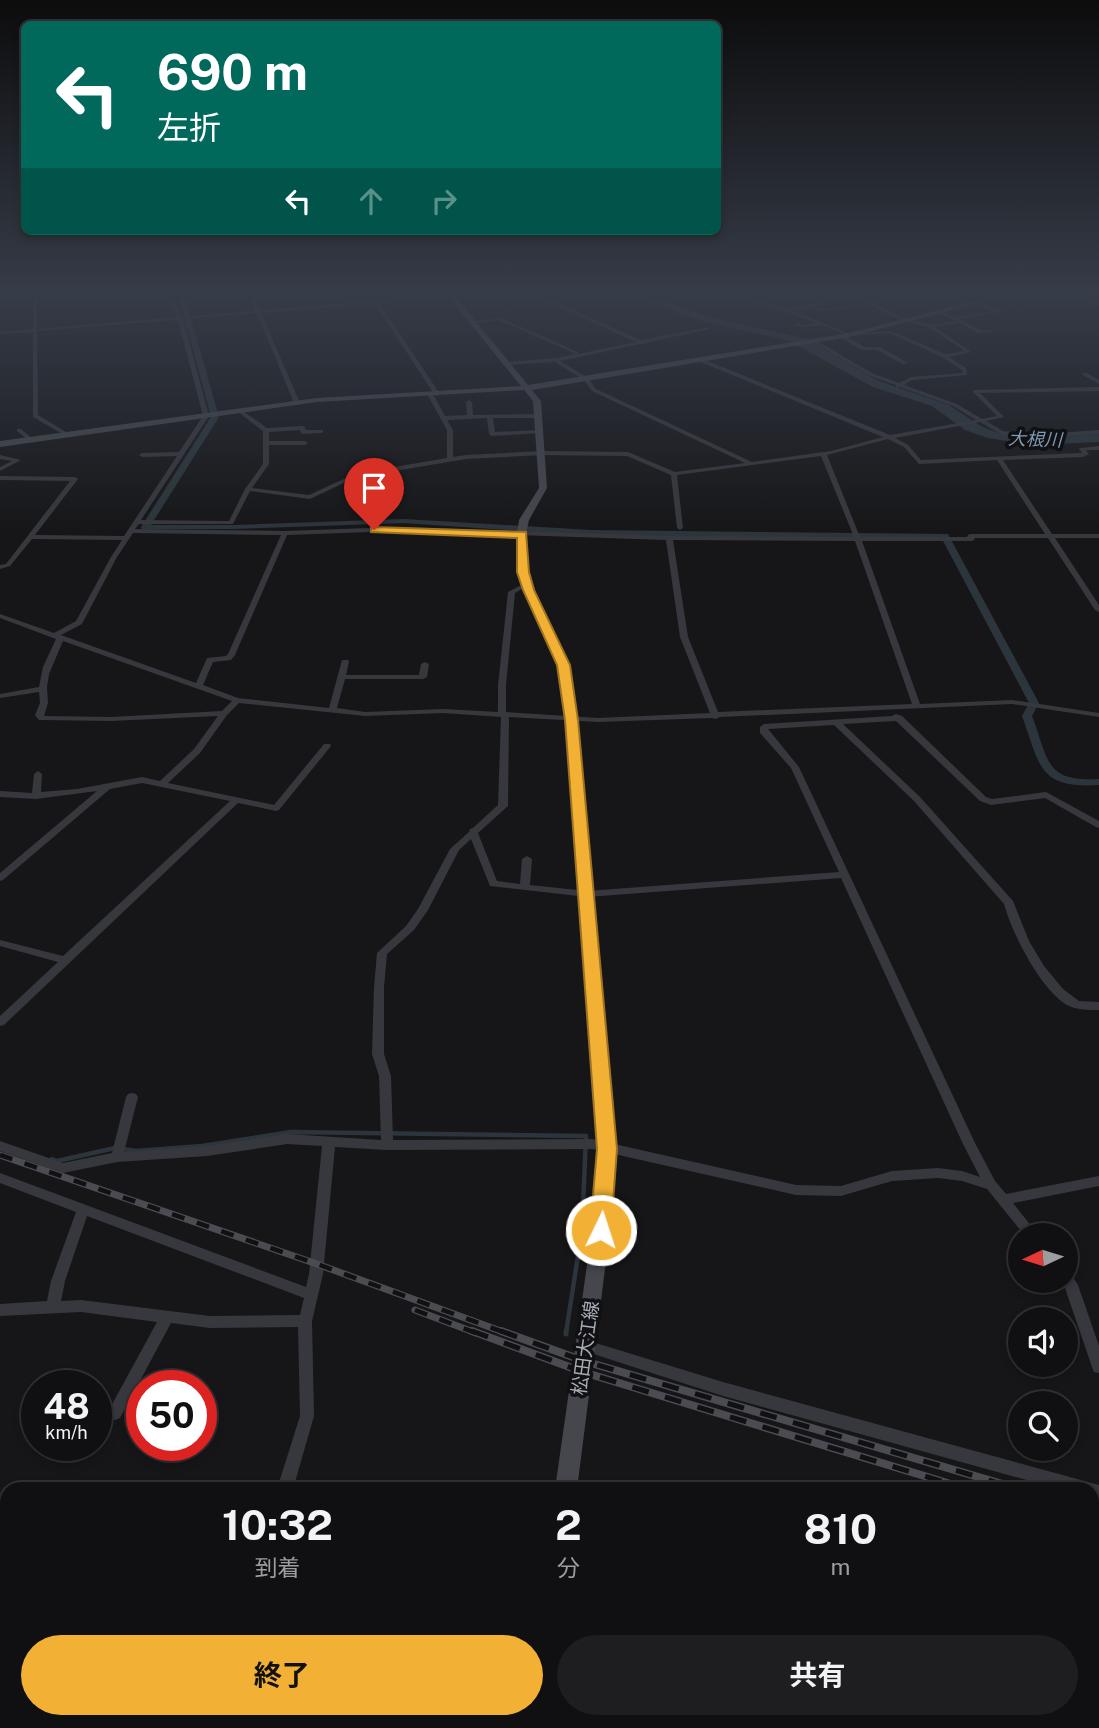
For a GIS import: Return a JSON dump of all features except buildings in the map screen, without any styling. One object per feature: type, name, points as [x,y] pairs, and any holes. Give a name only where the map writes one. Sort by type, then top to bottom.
[{"type":"main road","points":[[513,371],[537,401],[542,453],[543,488],[541,496],[525,518],[523,531]]},
{"type":"main road","points":[[0,444],[348,397],[527,388],[633,371]]},
{"type":"main road","name":"松田大江線","points":[[523,531],[521,555],[527,584],[564,665],[587,894],[607,1149],[601,1230],[567,1482]]},
{"type":"street","points":[[37,371],[36,416],[68,435]]},
{"type":"street","points":[[195,371],[207,416],[102,577],[79,622],[58,636],[43,689],[46,699],[39,715],[42,718],[111,719],[224,713]]},
{"type":"street","points":[[283,371],[297,403]]},
{"type":"street","points":[[419,371],[433,394],[434,405],[445,418],[450,430],[450,460]]},
{"type":"street","points":[[572,371],[586,379],[594,390],[752,463]]},
{"type":"street","points":[[727,371],[889,437],[906,446],[919,462],[1083,455],[1086,454],[1082,449],[1099,448]]},
{"type":"street","points":[[864,371],[898,386],[934,396],[1002,433],[1018,436],[1099,432]]},
{"type":"street","points":[[898,386],[911,379],[965,374],[964,371]]},
{"type":"street","points":[[1085,374],[1099,382]]},
{"type":"street","points":[[248,489],[310,497],[350,478],[466,457],[542,453],[628,454],[674,474],[823,454],[889,437],[1001,415],[975,391],[1099,389]]},
{"type":"street","points":[[469,402],[470,417]]},
{"type":"street","points":[[240,411],[266,430],[303,428],[303,432],[321,431]]},
{"type":"street","points":[[445,418],[539,416]]},
{"type":"street","points":[[490,417],[492,434],[540,432]]},
{"type":"street","points":[[19,430],[31,440]]},
{"type":"street","points":[[137,522],[231,523],[248,489],[266,464],[266,430]]},
{"type":"street","points":[[265,443],[305,443]]},
{"type":"street","points":[[142,454],[181,454]]},
{"type":"street","points":[[823,454],[852,522],[855,537],[917,707]]},
{"type":"street","points":[[0,457],[18,460],[0,469]]},
{"type":"street","points":[[999,459],[1099,610]]},
{"type":"street","points":[[674,474],[680,528]]},
{"type":"street","points":[[0,478],[75,479],[8,565],[0,567]]},
{"type":"street","points":[[29,537],[397,529],[523,531],[669,538],[855,537],[932,540],[972,539],[970,536],[1099,536]]},
{"type":"street","points":[[198,687],[211,660],[228,658],[231,655],[285,533]]},
{"type":"street","points":[[669,538],[684,637],[716,717]]},
{"type":"street","points":[[387,1145],[385,1076],[378,1054],[382,953],[410,928],[423,910],[455,849],[473,831],[495,816],[503,806],[502,685],[513,592],[527,584]]},
{"type":"street","points":[[0,616],[237,700],[391,715],[443,711],[571,720],[716,717],[1012,702],[1044,709],[1099,715]]},
{"type":"street","points":[[333,709],[345,662]]},
{"type":"street","points":[[341,677],[423,677],[425,664]]},
{"type":"street","points":[[0,696],[43,689]]},
{"type":"street","points":[[163,783],[197,751],[224,713],[237,700]]},
{"type":"street","points":[[888,708],[983,799],[991,802],[1046,795],[1099,825]]},
{"type":"street","points":[[899,718],[764,727],[763,731],[795,767],[963,1132],[991,1185],[1023,1223]]},
{"type":"street","points":[[837,723],[917,799],[1009,904],[1012,917],[1043,972],[1068,1000],[1078,1006],[1099,1006]]},
{"type":"street","points":[[0,794],[36,796],[142,780],[276,808],[327,746]]},
{"type":"street","points":[[36,796],[38,774]]},
{"type":"street","points":[[0,878],[107,786]]},
{"type":"street","points":[[0,1022],[236,800]]},
{"type":"street","points":[[473,831],[493,884],[587,894],[845,875]]},
{"type":"street","points":[[525,887],[527,859]]},
{"type":"street","points":[[0,943],[64,960]]},
{"type":"street","points":[[117,1157],[132,1097]]},
{"type":"street","points":[[0,1146],[63,1168],[117,1157],[207,1151],[288,1139],[387,1145],[592,1144],[796,1190],[841,1191],[892,1176],[938,1172],[991,1185]]},
{"type":"street","points":[[287,1482],[307,1416],[305,1321],[312,1295],[329,1141]]},
{"type":"street","points":[[0,1178],[312,1295]]},
{"type":"street","points":[[1005,1199],[1099,1181]]},
{"type":"street","points":[[53,1307],[58,1281],[83,1209]]},
{"type":"street","points":[[1074,1293],[1099,1367]]},
{"type":"street","points":[[0,1310],[81,1306],[209,1322],[305,1321]]},
{"type":"street","points":[[115,1413],[167,1317]]},
{"type":"street","points":[[586,1346],[723,1388],[1060,1482]]},
{"type":"water","name":"大根川","points":[[843,371],[860,371],[876,380],[949,405],[981,426],[998,433],[1040,438],[1099,434],[1099,442],[1032,445],[988,438],[965,430],[932,406],[873,387]]},
{"type":"waterway","points":[[202,371],[215,417],[145,527],[236,527],[404,521],[591,533],[945,536],[1034,703],[1027,716],[1048,769],[1055,777],[1066,781],[1099,782]]},
{"type":"waterway","points":[[52,1159],[57,1161],[115,1148],[136,1151],[202,1146],[291,1132],[586,1136],[582,1230],[566,1333]]},
{"type":"railway","points":[[0,1155],[317,1264],[506,1333]]},
{"type":"railway","points":[[415,1310],[476,1333]]},
{"type":"railway","points":[[472,1331],[583,1372],[944,1482]]},
{"type":"railway","points":[[501,1331],[584,1361],[995,1482]]},
{"type":"route","points":[[374,530],[415,529],[523,535],[523,572],[528,590],[564,665],[571,720],[600,1038],[607,1149],[601,1230]]}]
